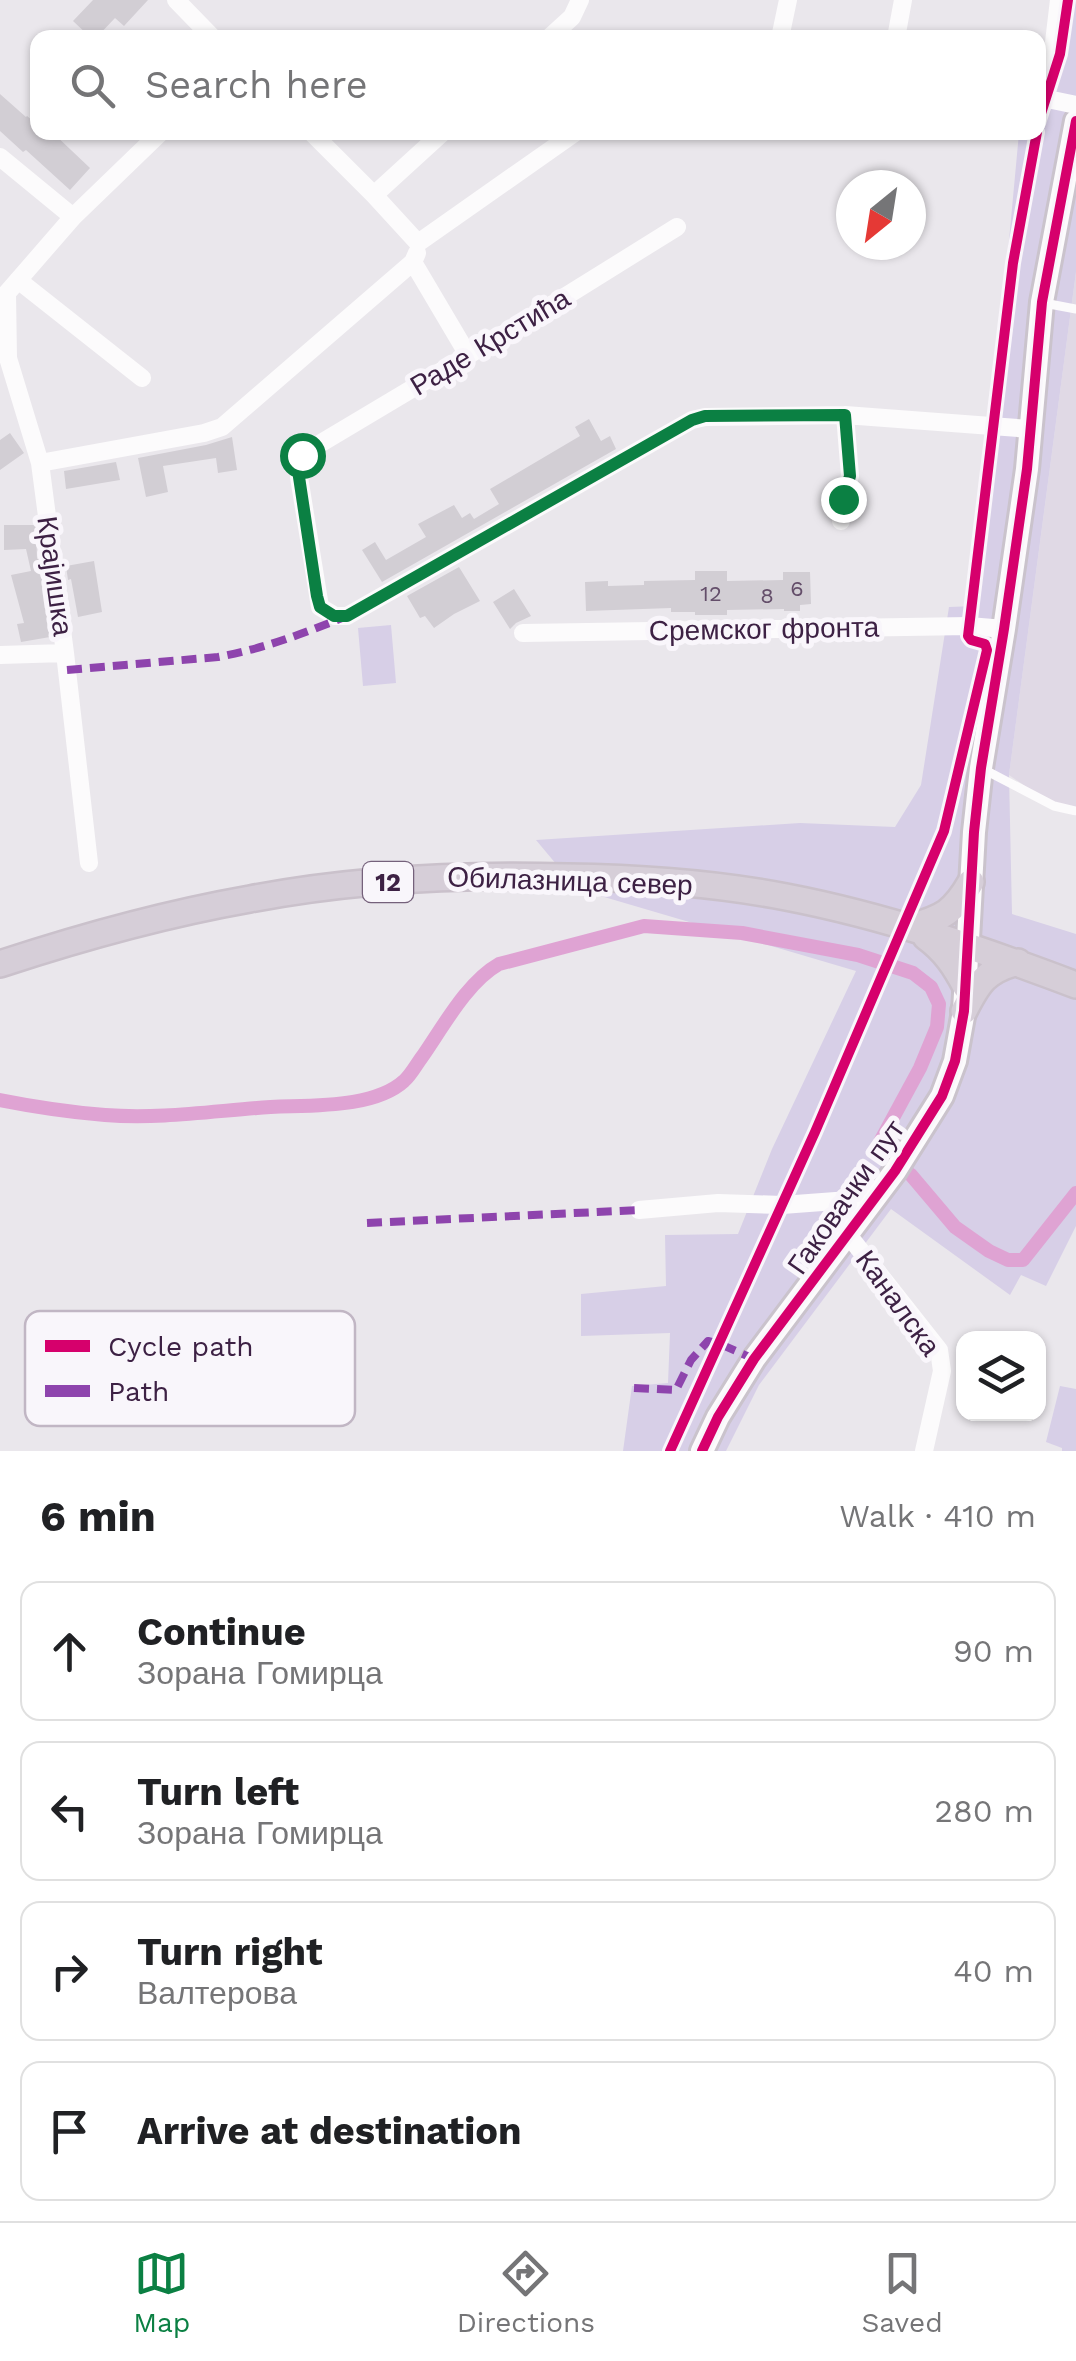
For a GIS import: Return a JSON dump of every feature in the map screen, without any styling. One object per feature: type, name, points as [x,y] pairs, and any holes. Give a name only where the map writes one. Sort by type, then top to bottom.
[{"type":"main road","name":"Обилазница север","points":[[0,964],[141,922],[250,898],[329,887],[434,878],[636,878],[726,887],[834,907],[1018,962],[1076,985]]},
{"type":"main road","points":[[909,927],[940,918],[953,909],[971,882]]},
{"type":"main road","points":[[909,927],[930,939],[956,967],[965,999],[986,976],[999,967],[1018,962]]},
{"type":"street","points":[[176,0],[205,30]]},
{"type":"street","points":[[557,30],[572,16],[580,0]]},
{"type":"street","points":[[782,30],[788,0]]},
{"type":"street","points":[[897,30],[903,0]]},
{"type":"street","points":[[1046,74],[1052,59],[1059,0]]},
{"type":"street","points":[[1046,97],[1076,105]]},
{"type":"street","name":"Гаковачки пут","points":[[702,1451],[754,1359],[896,1171],[942,1096],[955,1062],[965,999],[981,768],[1027,469],[1042,302],[1076,120]]},
{"type":"street","points":[[142,378],[8,292],[73,216],[153,140]]},
{"type":"street","points":[[319,140],[418,243]]},
{"type":"street","points":[[374,195],[434,140]]},
{"type":"street","points":[[40,463],[204,433],[222,426],[413,262],[418,243],[565,140]]},
{"type":"street","points":[[0,157],[73,216]]},
{"type":"street","name":"Раде Крстића","points":[[676,226],[302,455],[299,477],[320,607],[334,616],[347,616],[692,420],[705,416],[845,415]]},
{"type":"street","points":[[413,262],[468,355]]},
{"type":"street","name":"Крајишка","points":[[8,292],[8,358],[40,463],[89,863]]},
{"type":"street","points":[[841,520],[850,476],[845,415],[1030,429]]},
{"type":"street","name":"Сремског фронта","points":[[523,634],[969,626],[1004,629]]},
{"type":"street","points":[[0,655],[65,653]]},
{"type":"street","points":[[639,1210],[718,1203],[782,1206],[876,1198]]},
{"type":"street","name":"Каналска","points":[[849,1236],[938,1350],[942,1370],[924,1451]]},
{"type":"lane","points":[[1042,302],[1076,309]]},
{"type":"lane","points":[[981,768],[1054,806],[1076,811]]},
{"type":"shaded area","points":[[1051,0],[1076,0],[1076,272],[1009,775],[1012,914],[1076,934],[1076,1226],[1046,1286],[1021,1275],[1010,1295],[891,1209],[759,1385],[726,1451],[623,1451],[632,1386],[668,1383],[670,1333],[581,1336],[581,1294],[666,1286],[665,1235],[738,1234],[772,1149],[856,971],[577,889],[536,840],[800,823],[895,827],[921,785],[949,607],[975,606],[1018,140],[1046,140],[1046,53]]},
{"type":"shaded area","points":[[1076,272],[1076,816],[1063,812],[1009,775]]},
{"type":"shaded area","points":[[391,625],[396,683],[363,686],[358,628]]},
{"type":"shaded area","points":[[1060,1386],[1076,1389],[1076,1451],[1062,1451],[1046,1442]]},
{"type":"building","points":[[93,0],[148,0],[124,26],[115,18],[104,30],[83,30],[73,21]]},
{"type":"building","points":[[0,94],[30,118],[30,140],[60,140],[90,168],[70,190],[0,131]]},
{"type":"building","points":[[589,419],[601,441],[610,436],[616,449],[382,582],[362,550],[375,542],[386,560],[426,537],[418,524],[454,505],[462,518],[470,513],[474,519],[499,504],[490,489],[580,436],[575,427]]},
{"type":"building","points":[[10,433],[24,453],[0,470],[0,440]]},
{"type":"building","points":[[232,437],[237,470],[218,473],[216,458],[163,466],[168,492],[146,497],[138,458]]},
{"type":"building","points":[[116,462],[120,480],[66,489],[64,471]]},
{"type":"building","points":[[4,525],[36,525],[37,559],[40,558],[50,637],[21,642],[17,624],[24,623],[11,575],[31,571],[26,549],[4,550]]},
{"type":"building","points":[[94,561],[102,612],[78,617],[66,566]]},
{"type":"building","points":[[459,567],[480,601],[434,628],[425,616],[420,618],[407,596]]},
{"type":"building","points":[[695,571],[727,571],[727,581],[783,580],[783,572],[810,572],[811,604],[800,605],[800,611],[727,610],[727,615],[671,612],[671,608],[586,611],[585,582],[608,581],[608,586],[695,580]]},
{"type":"building","points":[[514,589],[531,616],[510,629],[493,602]]},
{"type":"waterway","points":[[0,1100],[105,1115],[143,1116],[354,1102],[390,1091],[404,1081],[466,993],[499,964],[644,926],[742,933],[858,955],[913,973],[931,987],[939,1004],[937,1027],[881,1140],[883,1156],[911,1175],[955,1227],[989,1251],[1008,1260],[1023,1260],[1076,1193]]},
{"type":"marked path","points":[[67,670],[218,657],[284,640],[347,616]]},
{"type":"marked path","points":[[367,1223],[639,1210]]},
{"type":"marked path","points":[[634,1388],[676,1390],[691,1360],[708,1341],[754,1359]]},
{"type":"cycle path","points":[[1046,98],[1060,54],[1068,0]]},
{"type":"cycle path","points":[[702,1451],[754,1359],[895,1171],[942,1096],[955,1061],[964,1011],[981,768],[1027,469],[1042,302],[1076,121]]},
{"type":"cycle path","points":[[670,1451],[815,1132],[944,831],[987,650],[985,644],[968,636],[1013,263],[1036,140]]},
{"type":"route","points":[[302,455],[299,477],[317,596],[320,607],[334,616],[347,616],[705,416],[845,415],[850,476],[843,499]]}]
